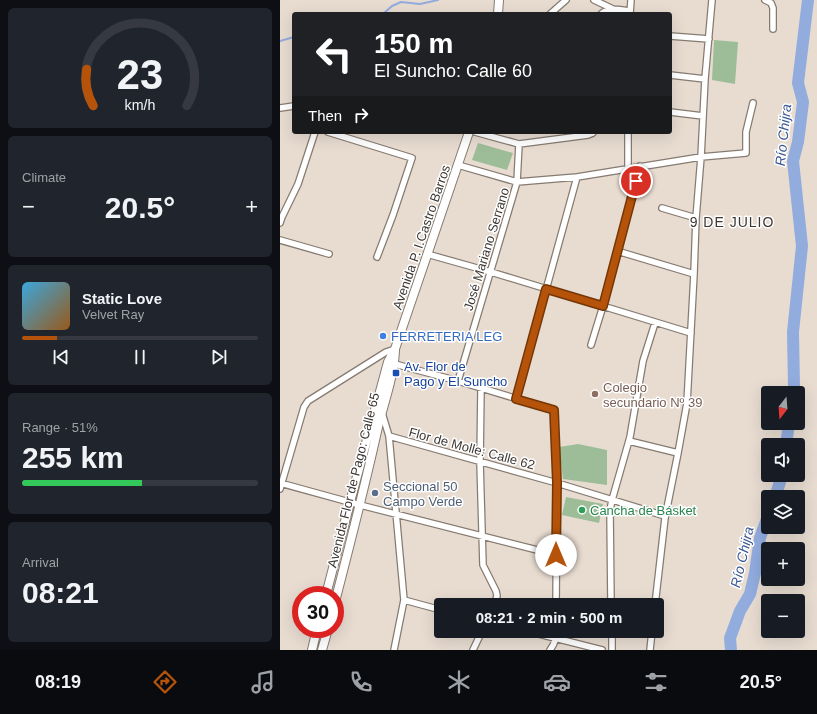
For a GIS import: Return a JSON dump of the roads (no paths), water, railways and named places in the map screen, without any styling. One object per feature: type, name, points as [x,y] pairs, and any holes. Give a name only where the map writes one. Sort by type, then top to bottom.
[{"type":"street","points":[[498,12],[499,0]]},
{"type":"street","points":[[552,12],[566,0]]},
{"type":"street","points":[[594,0],[627,12]]},
{"type":"street","points":[[630,12],[631,0]]},
{"type":"street","points":[[656,598],[665,516],[687,402],[696,218],[712,0]]},
{"type":"street","points":[[765,0],[770,3],[773,8],[773,29]]},
{"type":"street","points":[[604,12],[613,8]]},
{"type":"street","points":[[672,36],[709,39]]},
{"type":"street","points":[[672,75],[705,79]]},
{"type":"street","points":[[458,165],[517,182],[577,177],[701,157],[746,153],[746,132],[753,103]]},
{"type":"street","points":[[280,108],[292,106]]},
{"type":"street","points":[[672,112],[703,116]]},
{"type":"street","points":[[281,219],[298,184],[314,134]]},
{"type":"street","points":[[334,134],[412,158],[377,257]]},
{"type":"street","name":"Avenida P. I.Castro Barros","points":[[391,363],[468,134]]},
{"type":"street","points":[[482,134],[519,144],[590,134]]},
{"type":"street","points":[[628,134],[628,168]]},
{"type":"street","name":"José Mariano Serrano","points":[[458,381],[517,182],[519,144]]},
{"type":"street","points":[[591,345],[603,306],[640,166]]},
{"type":"street","points":[[516,399],[577,177]]},
{"type":"street","points":[[662,208],[696,218]]},
{"type":"street","points":[[280,240],[329,254]]},
{"type":"street","points":[[617,251],[694,274]]},
{"type":"street","points":[[427,254],[691,333]]},
{"type":"street","points":[[611,598],[610,510],[628,441],[644,361],[655,322]]},
{"type":"street","points":[[395,349],[386,352],[308,401],[304,407],[281,485],[556,555]]},
{"type":"street","points":[[391,363],[458,381],[554,410],[557,483],[556,598]]},
{"type":"street","name":"Avenida Flor de Pago: Calle 65","points":[[339,586],[382,413],[391,363]]},
{"type":"street","name":"Avenida Flor de Pago: Calle 65","points":[[328,586],[350,502],[391,363]]},
{"type":"street","points":[[481,388],[480,462],[483,565],[496,590],[496,598]]},
{"type":"street","points":[[382,413],[388,436],[404,600],[394,650]]},
{"type":"street","name":"Flor de Molle: Calle 62","points":[[388,436],[557,483],[665,516]]},
{"type":"street","points":[[628,441],[678,453]]},
{"type":"street","points":[[404,600],[434,608]]},
{"type":"street","points":[[312,650],[315,638]]},
{"type":"street","points":[[322,650],[325,638]]},
{"type":"street","points":[[473,650],[479,638]]},
{"type":"street","points":[[550,650],[556,638],[602,650]]},
{"type":"street","points":[[612,638],[612,650]]},
{"type":"street","points":[[650,650],[651,638]]},
{"type":"waterway","points":[[385,12],[392,6],[401,2],[420,4],[438,0]]},
{"type":"waterway","name":"Río Chijra","points":[[794,386],[793,332],[802,246],[793,161],[798,142],[803,102],[798,83],[808,0]]},
{"type":"waterway","points":[[280,41],[292,38]]},
{"type":"waterway","name":"Río Chijra","points":[[787,438],[788,430]]},
{"type":"waterway","name":"Río Chijra","points":[[777,490],[780,482]]},
{"type":"waterway","name":"Río Chijra","points":[[731,650],[730,638],[740,611],[750,594],[761,534]]},
{"type":"place","name":"FERRETERIA LEG","points":[[383,336]]},
{"type":"place","name":"Av. Flor de Pago y El Suncho","points":[[396,373]]},
{"type":"place","name":"Colegio secundario Nº 39","points":[[595,394]]},
{"type":"place","name":"Seccional 50 Campo Verde","points":[[375,493]]},
{"type":"place","name":"Cancha de Básket","points":[[582,510]]},
{"type":"district","name":"9 DE JULIO","points":[[732,222]]}]
